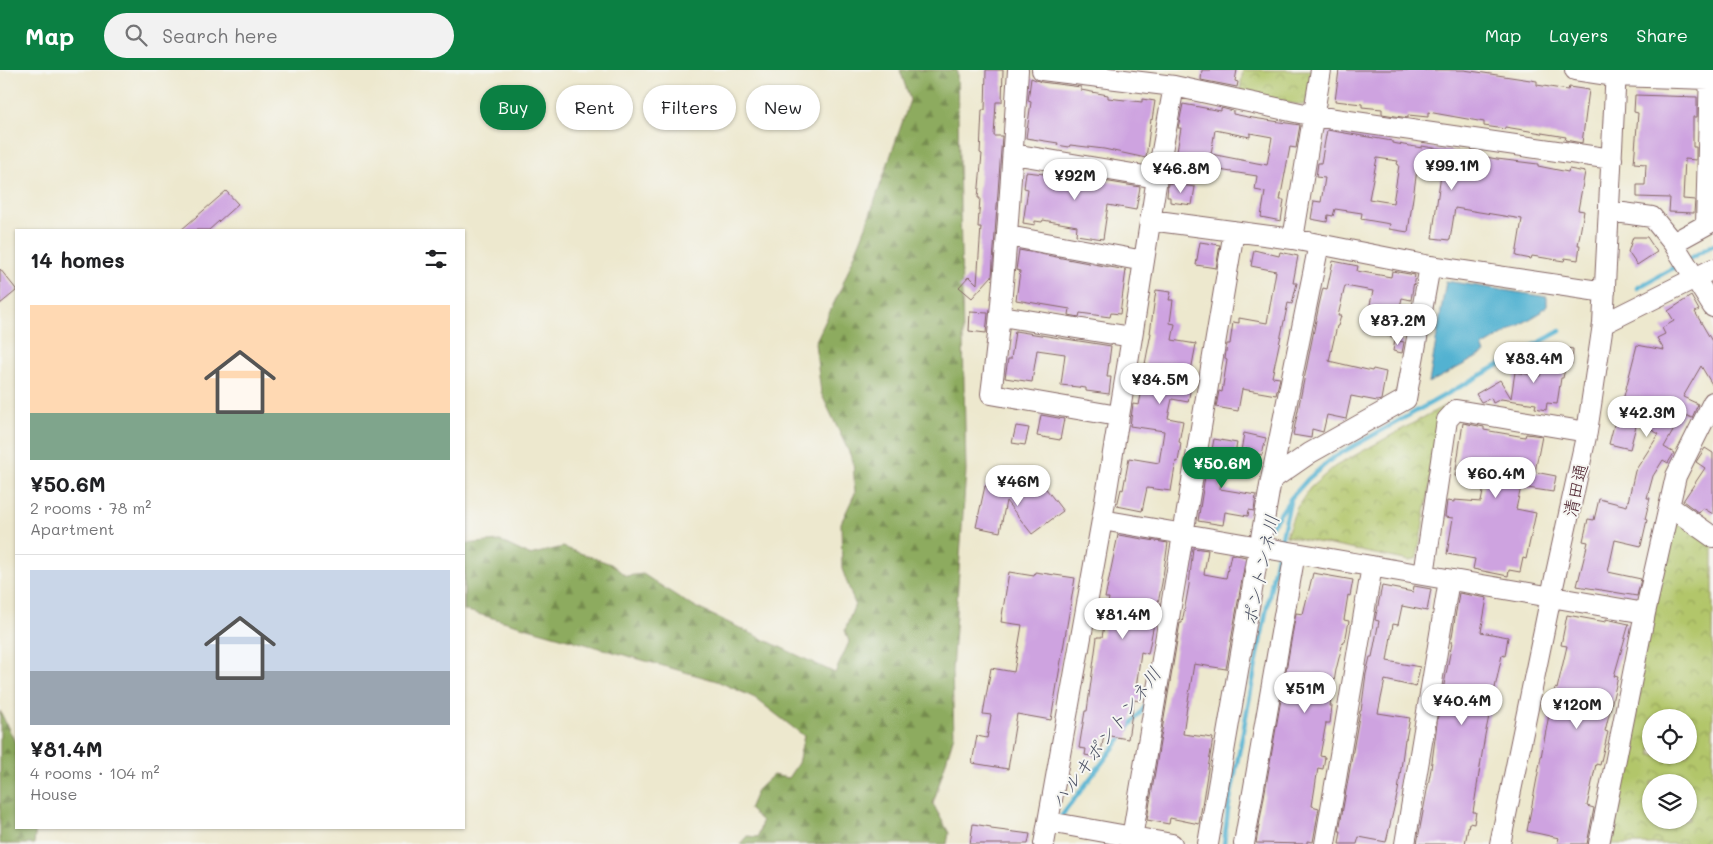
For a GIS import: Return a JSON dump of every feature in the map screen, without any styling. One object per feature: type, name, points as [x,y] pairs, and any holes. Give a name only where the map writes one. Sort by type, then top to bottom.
[{"type":"street","points":[[1018,70],[1008,236],[1001,316],[991,394],[1118,416]]},
{"type":"street","points":[[1042,70],[1174,86],[1314,116],[1612,159]]},
{"type":"street","points":[[1294,239],[1321,70]]},
{"type":"street","points":[[1575,70],[1615,73],[1709,75],[1710,223],[1690,262],[1603,324]]},
{"type":"street","name":"清田通","points":[[1500,844],[1587,432],[1603,324],[1615,73]]},
{"type":"street","points":[[1044,844],[1102,520],[1150,220],[1174,86]]},
{"type":"street","points":[[1013,154],[1157,178]]},
{"type":"street","points":[[1609,211],[1652,217],[1690,262],[1713,307]]},
{"type":"street","points":[[1150,220],[1294,239],[1430,266],[1605,292]]},
{"type":"street","points":[[1131,841],[1234,231]]},
{"type":"street","points":[[1008,236],[1144,261]]},
{"type":"street","points":[[1244,844],[1278,550],[1271,480],[1319,244]]},
{"type":"street","points":[[1271,480],[1310,452],[1406,398],[1430,266]]},
{"type":"street","points":[[1001,316],[1132,337]]},
{"type":"street","points":[[1599,844],[1645,613],[1676,476],[1706,437],[1713,402]]},
{"type":"street","points":[[1424,575],[1447,420],[1456,410],[1587,432]]},
{"type":"street","points":[[1669,506],[1713,537]]},
{"type":"street","points":[[1102,520],[1645,613]]},
{"type":"street","points":[[1208,844],[1278,550]]},
{"type":"street","points":[[1325,844],[1372,566]]},
{"type":"street","points":[[1405,844],[1449,580]]},
{"type":"street","points":[[1049,822],[1131,841],[1172,844]]},
{"type":"green space","points":[[900,70],[957,70],[966,471],[952,671],[954,735],[933,804],[949,833],[947,844],[740,844],[747,836],[758,837],[762,821],[749,809],[757,790],[773,775],[788,778],[798,763],[804,736],[755,698],[717,681],[465,610],[465,544],[500,541],[529,555],[563,547],[611,564],[626,576],[643,574],[689,604],[835,673],[849,642],[845,630],[855,604],[842,569],[841,523],[855,493],[853,461],[821,393],[815,343],[842,286],[866,226],[910,100]]},
{"type":"green space","points":[[1243,70],[1312,70],[1307,102],[1303,105],[1239,96]]},
{"type":"green space","points":[[1444,406],[1417,558],[1410,561],[1286,536],[1296,509],[1310,488],[1334,467]]},
{"type":"green space","points":[[1673,518],[1713,545],[1713,844],[1602,844]]},
{"type":"green space","points":[[0,711],[15,742],[15,829],[36,829],[34,844],[0,844]]},
{"type":"water","points":[[1446,281],[1547,297],[1547,305],[1540,313],[1482,347],[1485,353],[1429,383]]},
{"type":"building","points":[[986,70],[1003,70],[1002,102],[996,102],[994,136],[1002,136],[992,276],[972,298],[959,287],[969,276],[977,284],[981,227],[978,227],[980,198],[978,198]]},
{"type":"building","points":[[1202,70],[1237,70],[1235,81],[1238,82],[1237,87],[1201,80]]},
{"type":"building","points":[[1339,70],[1464,70],[1537,81],[1537,85],[1568,90],[1569,87],[1589,90],[1582,143],[1565,140],[1566,137],[1505,127],[1505,129],[1484,126],[1484,122],[1428,112],[1428,117],[1408,115],[1408,118],[1382,114],[1382,109],[1362,107],[1362,104],[1335,101]]},
{"type":"building","points":[[1031,78],[1041,82],[1081,87],[1081,90],[1108,95],[1108,98],[1142,102],[1142,99],[1155,101],[1146,158],[1104,149],[1070,145],[1069,147],[1057,145],[1058,143],[1026,138],[1031,102],[1028,101]]},
{"type":"building","points":[[1635,95],[1697,97],[1697,117],[1693,117],[1693,147],[1696,147],[1696,160],[1685,159],[1683,199],[1695,200],[1694,213],[1669,212],[1670,198],[1637,197],[1637,185],[1645,185],[1646,164],[1634,163],[1638,113],[1634,112]]},
{"type":"building","points":[[1183,104],[1221,111],[1221,108],[1233,111],[1233,114],[1300,125],[1296,148],[1290,147],[1280,200],[1284,200],[1281,221],[1261,217],[1265,192],[1255,190],[1257,176],[1175,163],[1181,128],[1178,128]],"holes":[[[1215,130],[1250,137],[1250,133],[1272,137],[1267,165],[1211,154]]]},
{"type":"building","points":[[1327,130],[1422,148],[1422,146],[1538,164],[1538,166],[1568,172],[1569,169],[1585,172],[1578,210],[1584,211],[1578,245],[1580,245],[1578,260],[1565,258],[1564,261],[1532,256],[1531,259],[1516,256],[1522,219],[1455,208],[1450,240],[1432,238],[1442,167],[1418,163],[1408,232],[1389,229],[1390,224],[1361,219],[1362,213],[1335,209],[1333,216],[1328,215],[1327,222],[1311,219],[1314,201],[1321,202],[1325,178],[1316,177],[1318,163],[1321,163]],"holes":[[[1377,158],[1398,161],[1393,203],[1369,199]]]},
{"type":"building","points":[[1026,172],[1054,175],[1055,173],[1140,187],[1136,210],[1108,205],[1103,239],[1076,235],[1077,226],[1043,220],[1042,222],[1035,221],[1035,225],[1023,223],[1028,189],[1024,188]]},
{"type":"building","points":[[1168,183],[1195,187],[1192,205],[1170,202],[1170,197],[1167,197]]},
{"type":"building","points":[[226,191],[238,204],[210,229],[182,229]]},
{"type":"building","points":[[1633,237],[1647,237],[1657,252],[1637,265],[1628,252]]},
{"type":"building","points":[[1200,242],[1220,245],[1216,268],[1196,265]]},
{"type":"building","points":[[1019,250],[1126,270],[1120,314],[1111,313],[1110,317],[1080,313],[1079,317],[1069,315],[1070,309],[1016,300],[1020,271],[1016,270]]},
{"type":"building","points":[[1254,250],[1279,256],[1280,252],[1298,256],[1293,283],[1297,283],[1292,304],[1288,303],[1272,377],[1280,378],[1276,395],[1242,389],[1238,411],[1216,407],[1219,391],[1222,392],[1227,360],[1225,359],[1227,344],[1230,344],[1233,322],[1239,323],[1239,318],[1267,323],[1276,271],[1251,266]]},
{"type":"building","points":[[1333,261],[1358,266],[1357,271],[1391,277],[1392,271],[1415,275],[1411,300],[1402,298],[1393,337],[1364,331],[1373,291],[1345,286],[1338,316],[1341,316],[1329,361],[1372,371],[1373,369],[1386,372],[1381,400],[1377,401],[1351,396],[1346,419],[1327,415],[1323,432],[1312,429],[1311,438],[1293,435],[1319,305],[1323,288],[1327,289]]},
{"type":"building","points":[[0,269],[15,288],[15,292],[0,304]]},
{"type":"building","points":[[1156,290],[1171,292],[1169,300],[1173,300],[1170,323],[1175,324],[1172,340],[1196,344],[1191,371],[1194,372],[1188,402],[1172,399],[1168,418],[1183,421],[1178,462],[1176,461],[1171,491],[1147,488],[1142,511],[1117,506],[1121,489],[1123,490],[1129,458],[1159,463],[1164,431],[1130,426],[1133,404],[1139,405],[1147,364],[1145,364]]},
{"type":"building","points":[[1691,296],[1699,310],[1695,312],[1713,343],[1713,386],[1701,366],[1683,397],[1698,404],[1692,418],[1683,414],[1664,447],[1674,453],[1668,463],[1663,460],[1653,476],[1647,498],[1650,498],[1641,546],[1615,540],[1608,572],[1641,579],[1637,596],[1577,586],[1588,542],[1583,541],[1588,519],[1594,520],[1599,499],[1627,506],[1635,471],[1659,434],[1637,422],[1630,449],[1609,444],[1615,421],[1613,420],[1616,407],[1621,408],[1637,345],[1664,350],[1657,338],[1665,334],[1662,328],[1674,321],[1668,311]]},
{"type":"building","points":[[970,312],[988,313],[986,333],[969,331]]},
{"type":"building","points":[[1015,331],[1111,346],[1107,377],[1111,377],[1109,394],[1086,391],[1086,388],[1061,385],[1065,354],[1037,350],[1032,382],[1005,378],[1008,359],[1011,359]]},
{"type":"building","points":[[1395,340],[1404,342],[1402,353],[1393,351]]},
{"type":"building","points":[[1560,347],[1573,349],[1572,364],[1566,364],[1563,378],[1561,378],[1557,404],[1547,403],[1546,410],[1535,408],[1536,404],[1501,399],[1493,403],[1491,398],[1481,402],[1476,394],[1500,380],[1511,398],[1515,372],[1540,376],[1543,365],[1551,367],[1553,352],[1560,352]]},
{"type":"building","points":[[1041,415],[1064,419],[1060,440],[1037,436]]},
{"type":"building","points":[[1463,423],[1484,427],[1484,430],[1525,437],[1526,434],[1542,436],[1535,472],[1556,476],[1553,492],[1521,487],[1516,509],[1536,513],[1526,559],[1523,558],[1520,572],[1509,570],[1508,576],[1473,569],[1475,559],[1447,554],[1453,518],[1445,517],[1447,501],[1481,502],[1485,482],[1455,476]]},
{"type":"building","points":[[1016,426],[1029,428],[1025,445],[1012,443]]},
{"type":"building","points":[[1244,433],[1266,438],[1262,455],[1241,451]]},
{"type":"building","points":[[1214,439],[1237,443],[1234,459],[1225,458],[1220,489],[1256,495],[1254,511],[1249,510],[1248,516],[1225,512],[1223,525],[1198,521],[1206,470],[1208,471]]},
{"type":"building","points":[[1705,448],[1713,453],[1713,514],[1703,508],[1699,513],[1683,501],[1705,468],[1696,462]]},
{"type":"building","points":[[1037,477],[1063,511],[1032,534],[1006,501],[1000,532],[976,527],[985,486],[1016,493]]},
{"type":"building","points":[[1118,535],[1168,543],[1148,654],[1141,652],[1136,688],[1142,689],[1140,701],[1134,700],[1128,739],[1104,735],[1100,758],[1085,755],[1086,749],[1079,748],[1085,711],[1087,711],[1097,637],[1102,637],[1109,598],[1105,598]]},
{"type":"building","points":[[1193,548],[1208,550],[1204,574],[1226,578],[1231,554],[1246,557],[1226,669],[1194,664],[1183,734],[1213,738],[1199,824],[1170,818],[1169,824],[1147,820],[1180,623],[1182,623],[1189,585]]},
{"type":"building","points":[[1009,572],[1034,576],[1035,572],[1075,578],[1051,720],[1017,714],[1008,769],[972,763],[977,736],[987,738],[991,715],[983,714],[991,668],[1014,672],[1022,625],[1001,622]]},
{"type":"building","points":[[1313,573],[1353,580],[1350,596],[1348,595],[1344,620],[1349,621],[1345,642],[1343,642],[1336,670],[1330,706],[1332,706],[1330,723],[1326,723],[1320,756],[1325,757],[1323,769],[1318,768],[1312,806],[1319,808],[1313,842],[1307,841],[1307,844],[1256,843],[1296,613],[1303,614]]},
{"type":"building","points":[[1382,586],[1413,592],[1414,586],[1431,589],[1427,611],[1402,606],[1398,625],[1393,624],[1387,661],[1420,667],[1416,687],[1385,680],[1378,713],[1410,718],[1405,739],[1398,791],[1386,842],[1359,837],[1357,844],[1339,844],[1341,831],[1339,831],[1366,674],[1370,657],[1372,657],[1379,621],[1375,620]]},
{"type":"building","points":[[1459,593],[1487,598],[1481,632],[1508,637],[1505,656],[1502,655],[1485,735],[1473,812],[1476,812],[1474,824],[1469,823],[1465,844],[1417,844],[1431,769]]},
{"type":"building","points":[[1567,615],[1606,622],[1606,619],[1629,624],[1614,676],[1618,677],[1605,731],[1608,732],[1600,765],[1596,764],[1587,806],[1594,808],[1587,844],[1557,844],[1559,838],[1527,831],[1551,704],[1555,688],[1557,689],[1567,646],[1561,645]]},
{"type":"building","points":[[973,824],[991,827],[991,829],[1030,834],[1028,844],[970,844]]},
{"type":"waterway","name":"ポントンネ川","points":[[1689,259],[1713,245]]},
{"type":"waterway","name":"ポントンネ川","points":[[1637,288],[1680,264]]},
{"type":"waterway","name":"ポントンネ川","points":[[1271,527],[1291,498],[1308,479],[1334,457],[1560,331]]},
{"type":"waterway","name":"ポントンネ川","points":[[1280,545],[1290,502]]},
{"type":"waterway","name":"ポントンネ川","points":[[1224,844],[1228,810],[1277,555]]},
{"type":"waterway","name":"ハルキポントンネ川","points":[[1060,818],[1146,705]]}]
